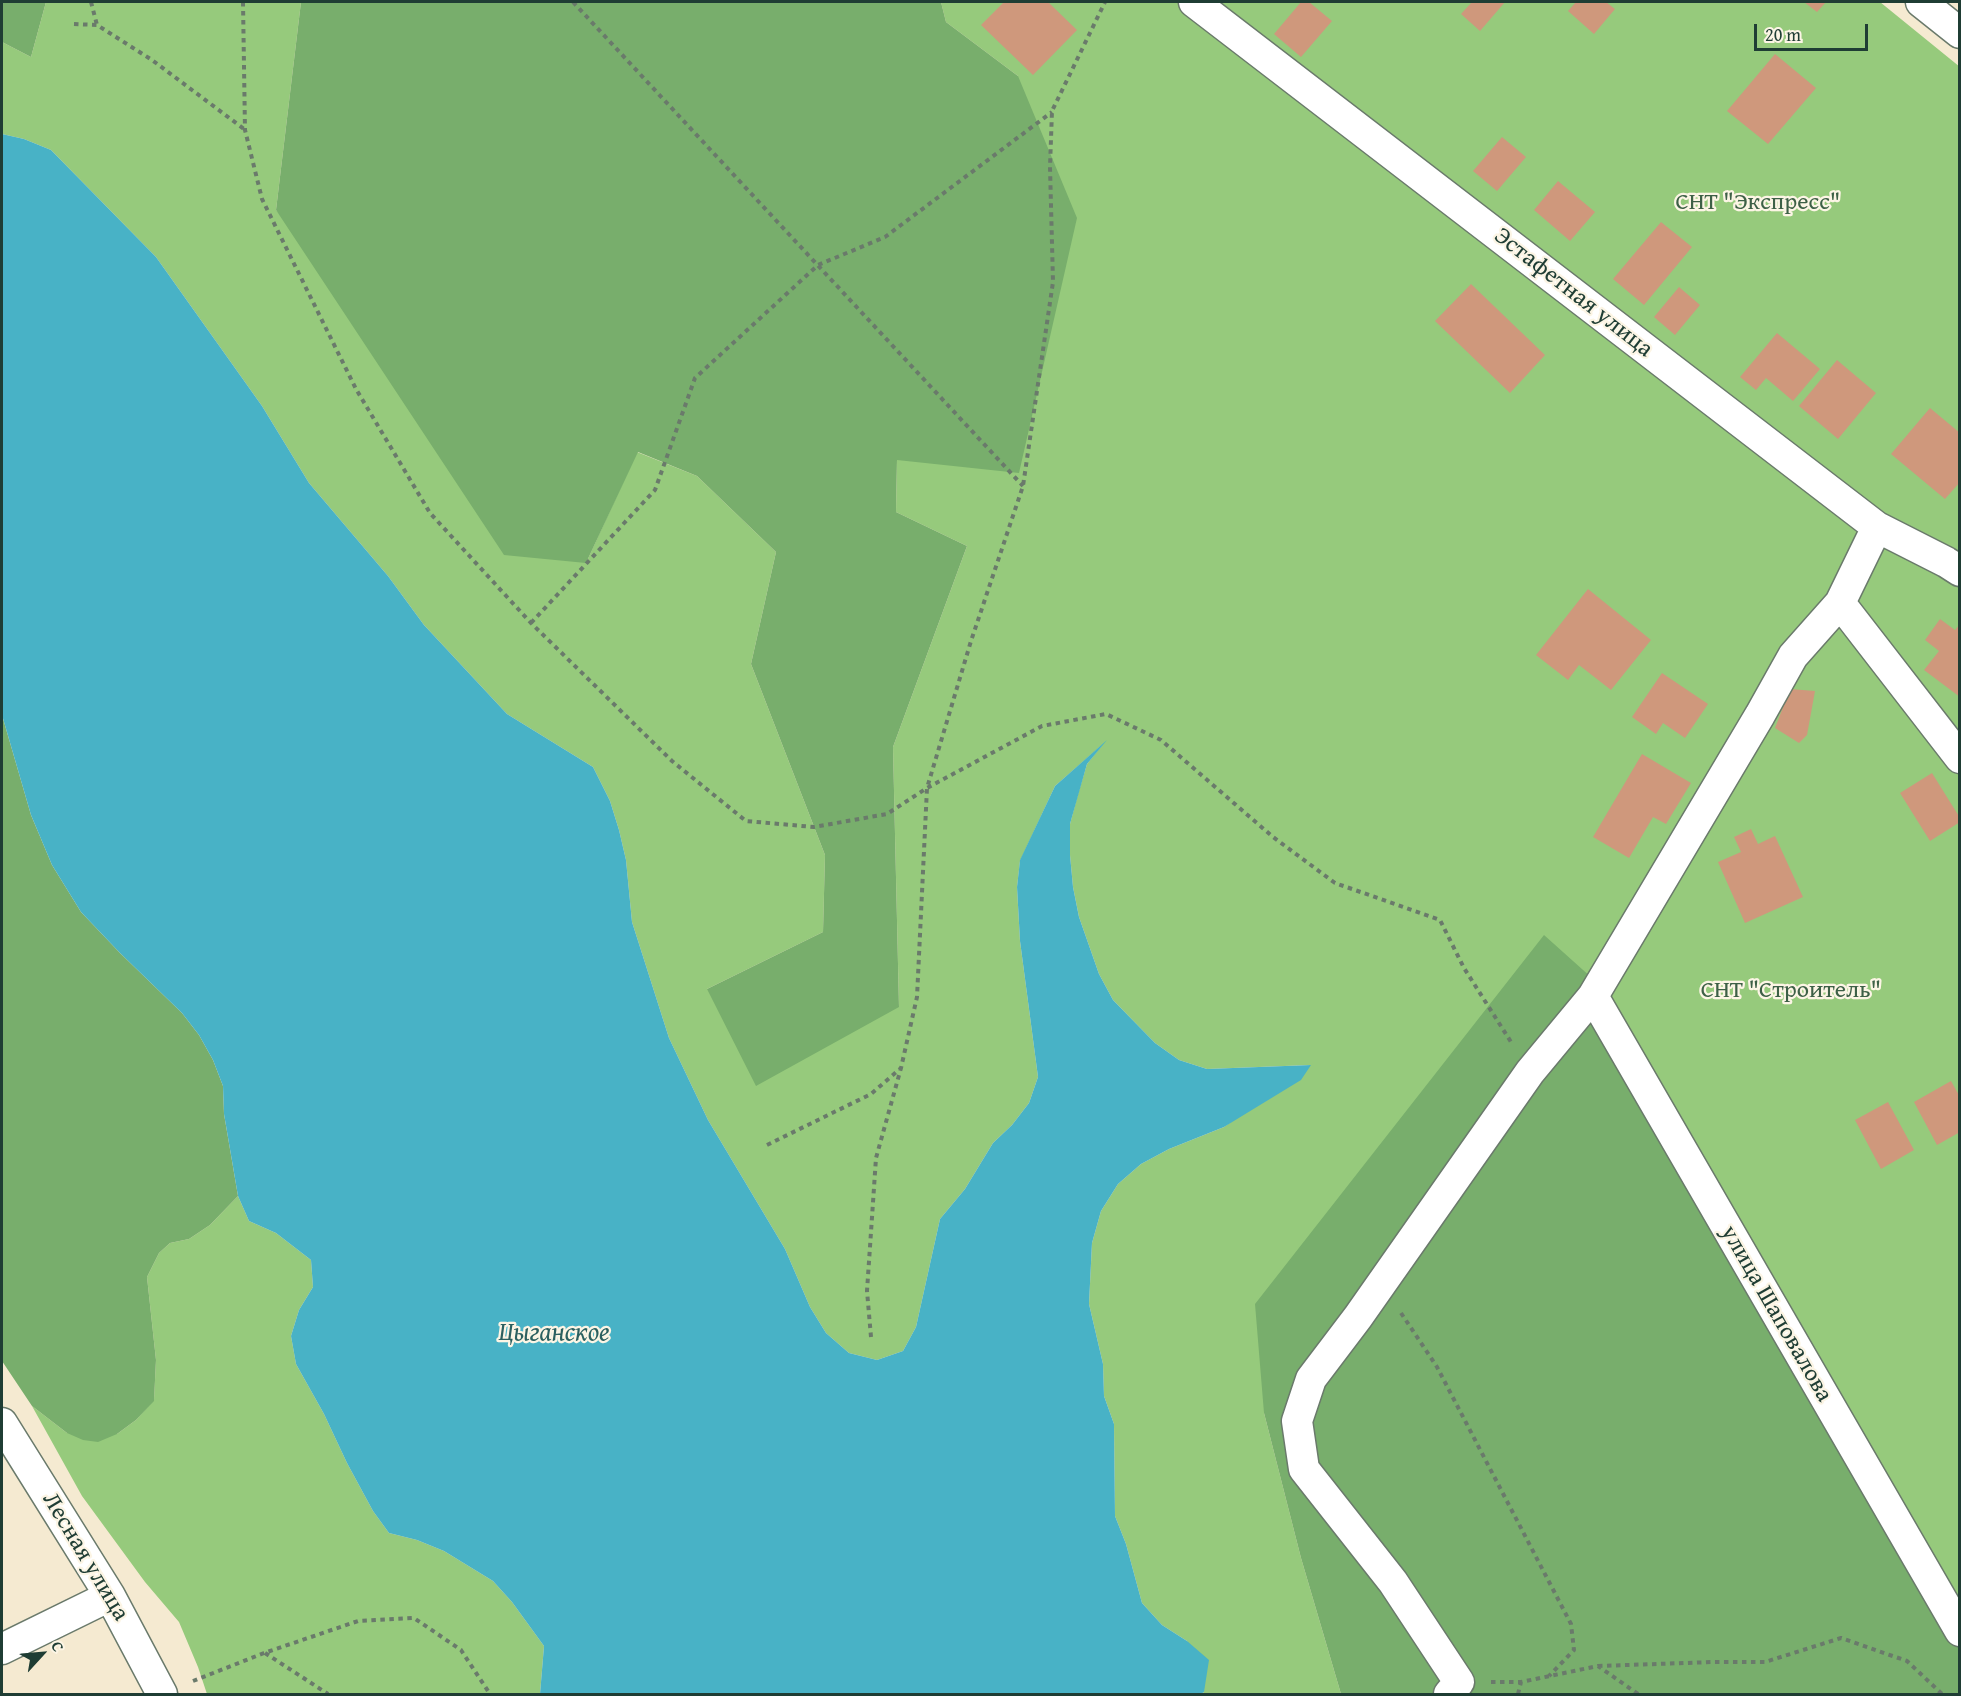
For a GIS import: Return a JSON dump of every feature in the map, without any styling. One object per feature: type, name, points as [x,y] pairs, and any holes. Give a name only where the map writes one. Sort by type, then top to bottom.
[{"type":"street","name":"Эстафетная улица","points":[[1194,2],[1878,527],[1959,571]]},
{"type":"street","points":[[1921,2],[1959,33]]},
{"type":"street","points":[[1454,1688],[1393,1582],[1304,1469],[1298,1421],[1311,1379],[1382,1283],[1530,1071],[1593,996],[1793,656],[1840,603],[1878,527]]},
{"type":"street","points":[[1840,603],[1959,758]]},
{"type":"street","name":"улица Шаповалова","points":[[1593,996],[1959,1631]]},
{"type":"street","name":"Лесная улица","points":[[2,1423],[110,1596],[162,1694]]},
{"type":"street","points":[[2,1649],[110,1596]]},
{"type":"path","points":[[91,2],[98,25]]},
{"type":"path","points":[[243,2],[245,129],[262,200],[356,389],[430,513],[531,623],[672,761],[746,821],[814,827],[887,814],[927,788],[1042,726],[1106,714],[1161,740],[1273,837],[1335,883],[1440,920],[1464,968],[1530,1071]]},
{"type":"path","points":[[573,2],[1023,486]]},
{"type":"path","points":[[871,1336],[867,1292],[876,1158],[901,1068],[917,997],[927,788],[971,641],[1023,486],[1053,282],[1050,167],[1052,111],[1105,2]]},
{"type":"path","points":[[74,24],[98,25],[152,60],[245,129]]},
{"type":"path","points":[[531,623],[655,490],[695,378],[818,265],[885,237],[1052,111]]},
{"type":"path","points":[[766,1144],[871,1094],[901,1068]]},
{"type":"path","points":[[1382,1283],[1437,1367],[1571,1624],[1574,1650],[1549,1676]]},
{"type":"path","points":[[162,1694],[264,1653],[358,1621],[414,1618],[461,1650],[490,1695]]},
{"type":"path","points":[[1454,1688],[1521,1682],[1598,1666],[1765,1662],[1841,1638],[1907,1661],[1942,1695]]},
{"type":"path","points":[[264,1653],[328,1695]]},
{"type":"path","points":[[1598,1666],[1638,1695]]},
{"type":"path","points":[[1518,1695],[1521,1682]]},
{"type":"green space","points":[[2,2],[46,2],[31,57],[2,42]]},
{"type":"green space","points":[[46,2],[301,2],[276,210],[586,563],[637,452],[697,476],[776,552],[751,664],[825,855],[823,932],[707,989],[899,1007],[893,747],[967,546],[896,512],[897,460],[1018,76],[946,22],[941,2],[1880,2],[1960,67],[1959,1630],[1542,939],[1264,1413],[1301,1558],[1341,1694],[1201,1694],[1204,1692],[1187,1641],[1162,1625],[1142,1603],[1126,1544],[1115,1516],[1114,1424],[1104,1396],[1103,1364],[1089,1304],[1092,1243],[1101,1211],[1118,1184],[1141,1164],[1169,1149],[1224,1127],[1310,1065],[1207,1069],[1179,1060],[1155,1043],[1113,1000],[1099,974],[1079,917],[1070,855],[1070,824],[1078,794],[1087,764],[1103,744],[1055,786],[1020,861],[1017,887],[1020,941],[1038,1077],[1029,1103],[1012,1125],[993,1143],[965,1189],[940,1219],[916,1327],[903,1351],[877,1360],[849,1353],[826,1333],[810,1307],[785,1249],[708,1120],[669,1038],[632,922],[626,860],[619,830],[610,801],[593,767],[507,714],[424,625],[388,576],[309,483],[262,406],[156,257],[51,150],[24,139],[2,134],[2,42],[31,57]]},
{"type":"green space","points":[[301,2],[941,2],[946,22],[1018,76],[1077,218],[1019,473],[897,460],[896,512],[967,546],[893,747],[899,1007],[756,1086],[707,989],[823,932],[825,855],[751,664],[776,552],[697,476],[638,452],[586,563],[504,555],[276,210]]},
{"type":"green space","points":[[2,715],[31,815],[52,865],[81,912],[182,1013],[199,1035],[213,1060],[223,1086],[224,1114],[238,1196],[210,1225],[189,1239],[170,1243],[159,1253],[147,1277],[156,1360],[154,1401],[136,1420],[117,1434],[98,1442],[83,1440],[67,1433],[32,1406],[2,1361]]},
{"type":"green space","points":[[1544,935],[1602,987],[1959,1621],[1959,1694],[1341,1694],[1301,1558],[1264,1413],[1255,1304]]},
{"type":"green space","points":[[238,1196],[249,1221],[276,1233],[311,1260],[313,1287],[299,1310],[291,1336],[296,1364],[373,1511],[389,1533],[417,1540],[444,1551],[493,1581],[512,1602],[544,1646],[540,1694],[207,1694],[179,1622],[145,1582],[82,1496],[32,1406],[67,1433],[117,1434],[136,1420],[154,1400],[156,1360],[147,1277],[159,1253],[170,1243],[189,1239],[210,1225]]},
{"type":"water","name":"Цыганское","points":[[2,134],[24,139],[51,150],[156,257],[262,406],[309,483],[388,576],[424,625],[507,714],[593,767],[610,801],[619,830],[626,860],[632,922],[669,1038],[708,1120],[785,1249],[810,1307],[826,1333],[849,1353],[877,1360],[903,1351],[916,1327],[940,1219],[965,1189],[993,1143],[1012,1125],[1029,1103],[1038,1077],[1020,941],[1017,887],[1020,860],[1055,786],[1107,740],[1087,764],[1070,824],[1070,855],[1079,917],[1099,974],[1113,1000],[1155,1043],[1179,1060],[1207,1069],[1311,1065],[1301,1080],[1224,1127],[1169,1149],[1141,1164],[1118,1184],[1101,1211],[1092,1243],[1089,1304],[1103,1364],[1104,1396],[1114,1424],[1115,1516],[1126,1544],[1142,1603],[1162,1625],[1187,1641],[1209,1660],[1204,1692],[1201,1694],[540,1694],[544,1646],[512,1602],[493,1581],[444,1551],[417,1540],[389,1533],[373,1511],[296,1364],[291,1336],[299,1310],[313,1287],[311,1260],[276,1233],[249,1221],[238,1196],[224,1114],[223,1086],[213,1060],[199,1035],[182,1013],[81,912],[52,865],[31,815],[2,715]]},
{"type":"building","points":[[1004,2],[1048,2],[1077,30],[1033,75],[981,25]]},
{"type":"building","points":[[1301,2],[1309,2],[1332,21],[1301,57],[1274,34]]},
{"type":"building","points":[[1472,2],[1505,2],[1480,31],[1461,14]]},
{"type":"building","points":[[1576,2],[1606,2],[1615,9],[1594,34],[1568,11]]},
{"type":"building","points":[[1804,2],[1826,2],[1817,12]]},
{"type":"building","points":[[1775,54],[1816,88],[1768,144],[1727,111]]},
{"type":"building","points":[[1502,137],[1526,157],[1497,191],[1473,171]]},
{"type":"building","points":[[1558,181],[1595,212],[1570,241],[1534,210]]},
{"type":"building","points":[[1661,222],[1692,247],[1644,305],[1613,279]]},
{"type":"building","points":[[1471,284],[1545,355],[1510,393],[1435,321]]},
{"type":"building","points":[[1679,287],[1700,305],[1675,335],[1654,317]]},
{"type":"building","points":[[1777,333],[1820,369],[1793,401],[1766,378],[1756,390],[1740,377]]},
{"type":"building","points":[[1837,360],[1876,393],[1838,439],[1799,406]]},
{"type":"building","points":[[1930,408],[1960,433],[1960,482],[1945,499],[1891,454]]},
{"type":"building","points":[[1588,589],[1651,640],[1611,690],[1579,665],[1568,680],[1536,655]]},
{"type":"building","points":[[1940,619],[1955,630],[1960,624],[1960,697],[1924,670],[1939,651],[1925,640]]},
{"type":"building","points":[[1662,673],[1708,704],[1685,738],[1663,723],[1656,734],[1632,717]]},
{"type":"building","points":[[1790,689],[1815,691],[1807,735],[1799,743],[1775,728]]},
{"type":"building","points":[[1642,754],[1691,783],[1666,824],[1653,817],[1629,858],[1593,837]]},
{"type":"building","points":[[1932,773],[1960,818],[1960,822],[1930,841],[1900,793]]},
{"type":"building","points":[[1751,829],[1758,844],[1775,836],[1803,897],[1745,923],[1718,862],[1741,852],[1734,837]]},
{"type":"building","points":[[1951,1081],[1960,1097],[1960,1132],[1937,1145],[1914,1102]]},
{"type":"building","points":[[1888,1102],[1914,1150],[1881,1169],[1855,1120]]},
{"type":"park label","name":"СНТ \"Экспресс\"","points":[[1758,203]]},
{"type":"park label","name":"СНТ \"Строитель\"","points":[[1791,991]]}]
